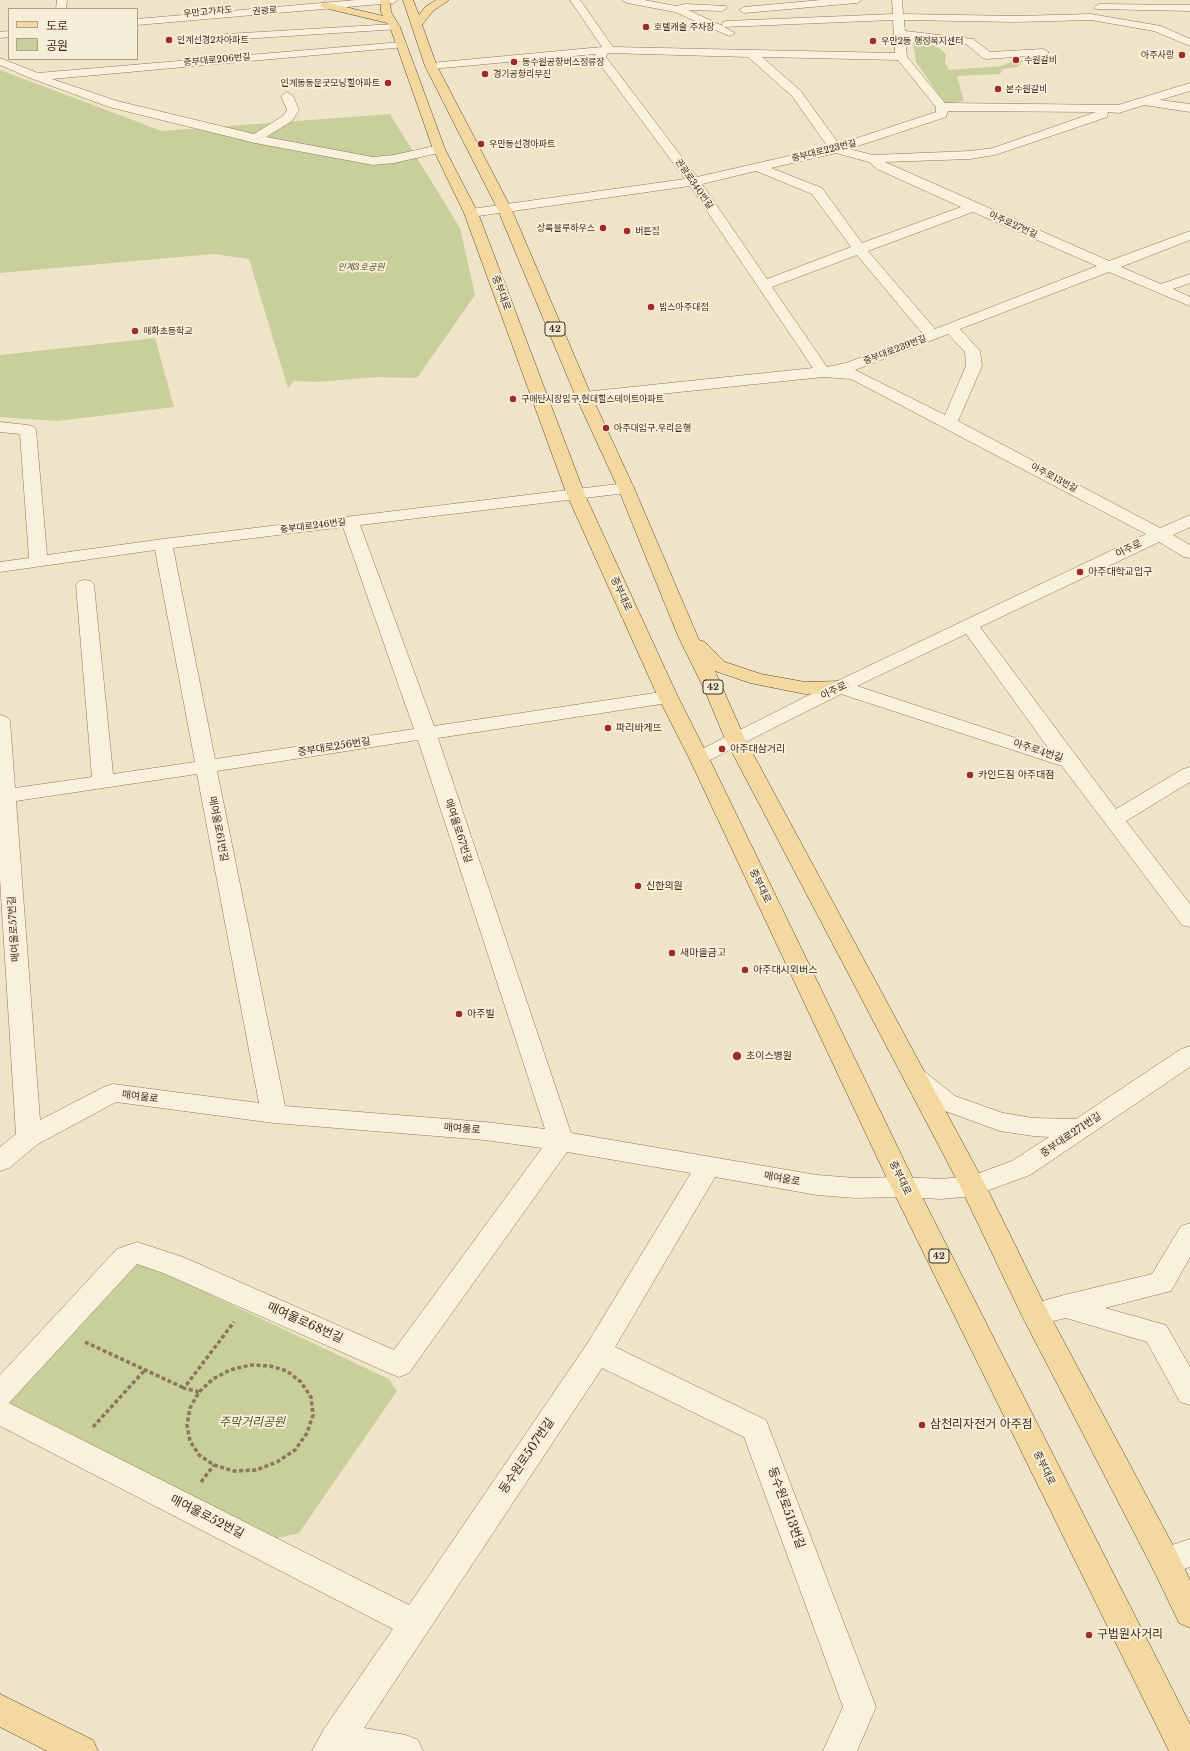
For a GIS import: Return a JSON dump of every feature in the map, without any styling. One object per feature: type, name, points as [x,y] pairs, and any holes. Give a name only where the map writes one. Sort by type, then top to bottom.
[{"type":"main road","name":"중부대로","points":[[388,0],[386,12],[393,24],[401,44],[440,149],[471,213],[576,495],[668,697],[699,758],[904,1187],[1186,1751]]},
{"type":"main road","name":"42","points":[[408,0],[431,66],[504,208],[584,397],[626,488],[687,636],[715,691],[735,740],[973,1186],[1035,1314],[1178,1557],[1190,1613]]},
{"type":"main road","points":[[417,25],[428,9],[444,0]]},
{"type":"main road","points":[[325,5],[393,24]]},
{"type":"main road","points":[[687,636],[718,666],[757,679],[805,688],[840,687]]},
{"type":"main road","points":[[0,1710],[81,1751]]},
{"type":"street","name":"우만고가차도","points":[[138,14],[303,0]]},
{"type":"street","name":"우만고가차도","points":[[138,19],[351,0]]},
{"type":"street","name":"권광로","points":[[138,22],[226,37],[325,5],[388,0]]},
{"type":"street","name":"권광로340번길","points":[[575,0],[608,46],[600,57],[694,182],[823,372]]},
{"type":"street","points":[[627,0],[676,9],[728,29],[898,17],[1016,19],[1091,17],[1157,28],[1190,43]]},
{"type":"street","points":[[676,9],[684,7],[857,0]]},
{"type":"street","points":[[897,0],[900,57],[942,107],[1119,109]]},
{"type":"street","points":[[722,6],[734,54]]},
{"type":"street","points":[[1091,17],[1088,7],[1190,8]]},
{"type":"street","points":[[226,37],[393,24]]},
{"type":"street","points":[[899,34],[969,41],[987,56],[1044,52]]},
{"type":"street","name":"중부대로206번길","points":[[138,55],[226,37],[401,44]]},
{"type":"street","points":[[431,66],[606,50],[641,49],[734,54],[900,57]]},
{"type":"street","points":[[752,54],[796,93],[836,149]]},
{"type":"street","name":"중부대로206번길","points":[[34,76],[113,60]]},
{"type":"street","points":[[0,61],[34,76],[113,104],[181,122],[255,139],[373,161],[394,159],[440,149]]},
{"type":"street","points":[[873,159],[970,155],[995,151],[1119,109],[1190,87]]},
{"type":"street","points":[[255,139],[288,118],[293,110],[287,96]]},
{"type":"street","points":[[1142,102],[1190,108]]},
{"type":"street","name":"중부대로223번길","points":[[471,213],[694,182],[836,149],[942,114],[942,107]]},
{"type":"street","name":"아주로27번길","points":[[836,149],[873,159],[882,166],[1190,302]]},
{"type":"street","points":[[757,167],[817,191],[860,250],[932,335]]},
{"type":"street","points":[[763,285],[973,207]]},
{"type":"street","name":"중부대로239번길","points":[[584,397],[823,372],[850,367],[1190,235]]},
{"type":"street","points":[[1160,289],[1190,278]]},
{"type":"street","points":[[949,423],[974,366],[972,350],[951,328]]},
{"type":"street","name":"아주로13번길","points":[[823,372],[854,375],[949,423],[1159,534]]},
{"type":"street","points":[[0,427],[28,430],[38,560]]},
{"type":"street","name":"중부대로246번길","points":[[0,567],[38,560],[163,544],[626,488]]},
{"type":"street","name":"아주로","points":[[699,758],[840,687],[1190,520]]},
{"type":"street","name":"매여울로67번길","points":[[350,522],[426,733],[561,1141]]},
{"type":"street","points":[[1159,534],[1190,553]]},
{"type":"street","name":"매여울로61번길","points":[[163,544],[274,1114]]},
{"type":"street","points":[[85,585],[103,782]]},
{"type":"street","points":[[969,626],[1069,762]]},
{"type":"street","name":"아주로4번길","points":[[840,687],[1069,762],[1190,920]]},
{"type":"street","name":"중부대로256번길","points":[[2,797],[668,697]]},
{"type":"street","name":"매여울로57번길","points":[[0,721],[7,919],[29,1137]]},
{"type":"street","points":[[1114,819],[1190,773]]},
{"type":"street","name":"중부대로271번길","points":[[941,1189],[973,1186],[1021,1168],[1190,1055]]},
{"type":"street","points":[[916,1078],[946,1102],[1000,1122],[1032,1127],[1082,1128]]},
{"type":"street","name":"매여울로","points":[[0,1161],[29,1137],[113,1093],[274,1114],[485,1131],[561,1141],[817,1185],[855,1188],[904,1187],[941,1189]]},
{"type":"street","name":"매여울로68번길","points":[[0,1394],[127,1256],[137,1253],[174,1265],[399,1365],[561,1141]]},
{"type":"street","name":"동수원로507번길","points":[[332,1746],[597,1352],[709,1166]]},
{"type":"street","points":[[1035,1314],[1161,1282],[1190,1233]]},
{"type":"street","points":[[1064,1306],[1132,1328],[1156,1333],[1190,1393]]},
{"type":"street","name":"동수원로513번길","points":[[597,1352],[756,1429],[860,1707],[840,1751]]},
{"type":"street","name":"매여울로52번길","points":[[0,1412],[74,1448],[414,1624]]},
{"type":"street","name":"동수원로507번길","points":[[332,1746],[406,1751]]},
{"type":"path","points":[[184,1388],[251,1299]]},
{"type":"path","points":[[59,1330],[184,1388],[199,1392]]},
{"type":"path","points":[[270,1366],[287,1371],[301,1382],[311,1397],[313,1415],[307,1433],[295,1450],[277,1462],[256,1470],[234,1471],[214,1465],[200,1455],[190,1441],[186,1425],[190,1408],[199,1392],[213,1379],[230,1370],[243,1367],[270,1366]]},
{"type":"path","points":[[74,1448],[144,1370]]},
{"type":"green space","points":[[913,42],[931,44],[941,49],[946,55],[945,63],[949,70],[1002,66],[1012,61],[1023,60],[1018,67],[1003,69],[1000,74],[957,76],[964,101],[945,104],[916,62]]},
{"type":"green space","name":"인계3호공원","points":[[0,70],[162,131],[390,114],[460,228],[475,295],[417,378],[376,377],[318,382],[294,381],[288,388],[249,259],[213,254],[0,273]]},
{"type":"green space","points":[[155,338],[174,407],[57,421],[0,417],[0,355]]},
{"type":"green space","name":"주막거리공원","points":[[137,1260],[389,1379],[397,1391],[299,1533],[269,1540],[6,1410],[6,1396]]},
{"type":"place","name":"호텔캐슬 주차장","points":[[646,27]]},
{"type":"place","name":"인계선경2차아파트","points":[[169,40]]},
{"type":"place","name":"우만2동 행정복지센터","points":[[873,41]]},
{"type":"place","name":"아주사랑","points":[[1182,55]]},
{"type":"place","name":"수원갈비","points":[[1016,60]]},
{"type":"place","name":"동수원공항버스정류장","points":[[514,62]]},
{"type":"place","name":"경기공항리무진","points":[[485,74]]},
{"type":"place","name":"인계동동문굿모닝힐아파트","points":[[388,83]]},
{"type":"place","name":"본수원갈비","points":[[998,89]]},
{"type":"place","name":"우만동선경아파트","points":[[481,144]]},
{"type":"place","name":"상록블루하우스","points":[[603,228]]},
{"type":"place","name":"버튼짐","points":[[627,231]]},
{"type":"place","name":"빕스아주대점","points":[[651,307]]},
{"type":"place","name":"매화초등학교","points":[[135,331]]},
{"type":"place","name":"구매탄시장입구.현대힐스테이트아파트","points":[[513,399]]},
{"type":"place","name":"아주대입구.우리은행","points":[[606,428]]},
{"type":"place","name":"아주대학교입구","points":[[1080,572]]},
{"type":"place","name":"파리바게뜨","points":[[608,728]]},
{"type":"place","name":"아주대삼거리","points":[[722,749]]},
{"type":"place","name":"카인드짐 아주대점","points":[[970,775]]},
{"type":"place","name":"신한의원","points":[[638,886]]},
{"type":"place","name":"새마을금고","points":[[672,953]]},
{"type":"place","name":"아주대시외버스","points":[[745,970]]},
{"type":"place","name":"아주빌","points":[[459,1014]]},
{"type":"place","name":"초이스병원","points":[[737,1056]]},
{"type":"place","name":"삼천리자전거 아주점","points":[[922,1425]]},
{"type":"place","name":"구법원사거리","points":[[1089,1635]]}]
